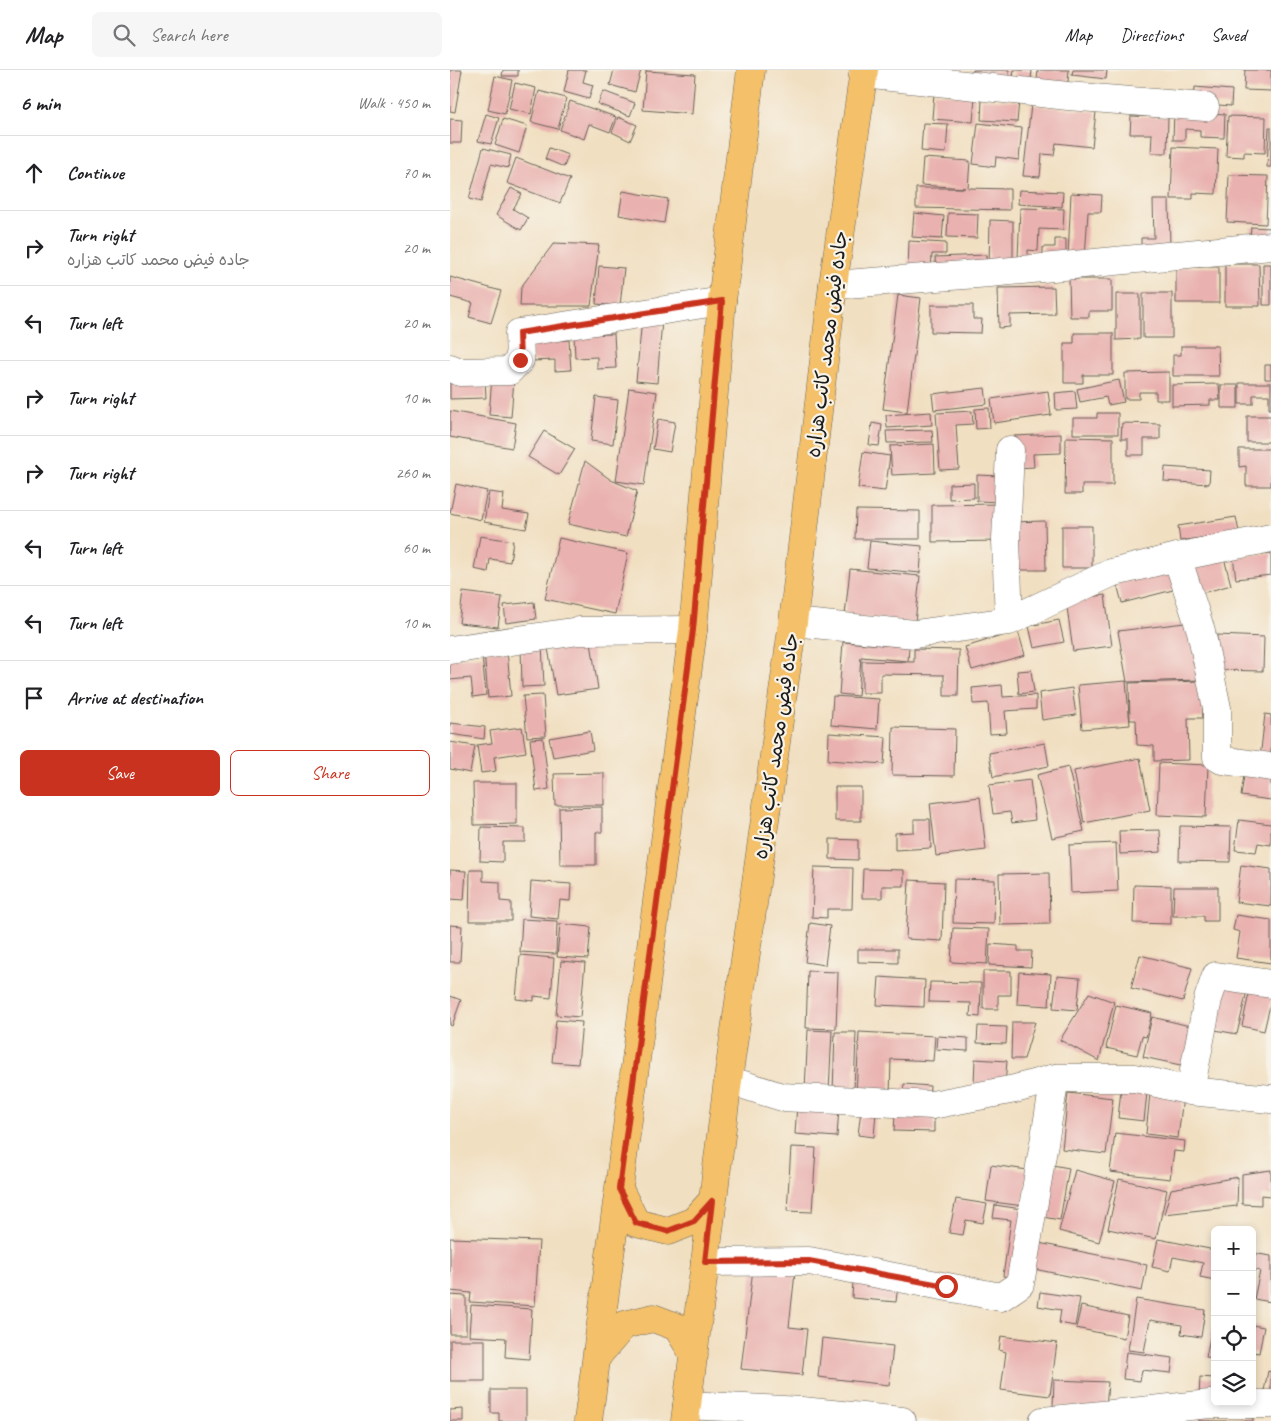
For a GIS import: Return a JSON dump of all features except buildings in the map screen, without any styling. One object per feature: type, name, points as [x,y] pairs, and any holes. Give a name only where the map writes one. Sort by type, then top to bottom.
[{"type":"main road","points":[[588,1421],[693,630],[722,301],[751,70]]},
{"type":"main road","name":"جاده فیض محمد کاتب هزاره","points":[[686,1413],[728,1080],[793,622],[833,285],[864,72]]},
{"type":"main road","points":[[619,1189],[636,1223],[668,1231],[694,1221],[712,1201]]},
{"type":"main road","points":[[597,1356],[624,1325],[653,1318],[677,1327],[694,1355]]},
{"type":"street","points":[[864,72],[1068,96],[1206,107]]},
{"type":"street","points":[[833,285],[990,273],[1271,246]]},
{"type":"street","points":[[450,368],[460,372],[509,371],[520,360],[519,333],[722,301]]},
{"type":"street","points":[[1009,621],[1006,540],[1010,450]]},
{"type":"street","points":[[793,622],[915,634],[1009,621],[1111,573],[1177,557],[1271,538]]},
{"type":"street","points":[[1177,557],[1201,631],[1217,708],[1218,757],[1222,760],[1271,767]]},
{"type":"street","points":[[450,650],[579,631],[693,630]]},
{"type":"street","points":[[1190,1091],[1208,999],[1216,976],[1271,984]]},
{"type":"street","points":[[728,1080],[782,1097],[932,1105],[1055,1078],[1135,1078],[1190,1091],[1271,1100]]},
{"type":"street","points":[[705,1262],[809,1261],[1001,1297],[1020,1284],[1055,1078]]},
{"type":"street","points":[[1043,1421],[1210,1404],[1271,1404]]},
{"type":"street","points":[[686,1413],[802,1411],[902,1421]]},
{"type":"route","points":[[520,360],[519,333],[722,301],[693,630],[619,1189],[636,1223],[668,1231],[694,1221],[712,1201],[705,1262],[809,1261],[946,1286]]}]
